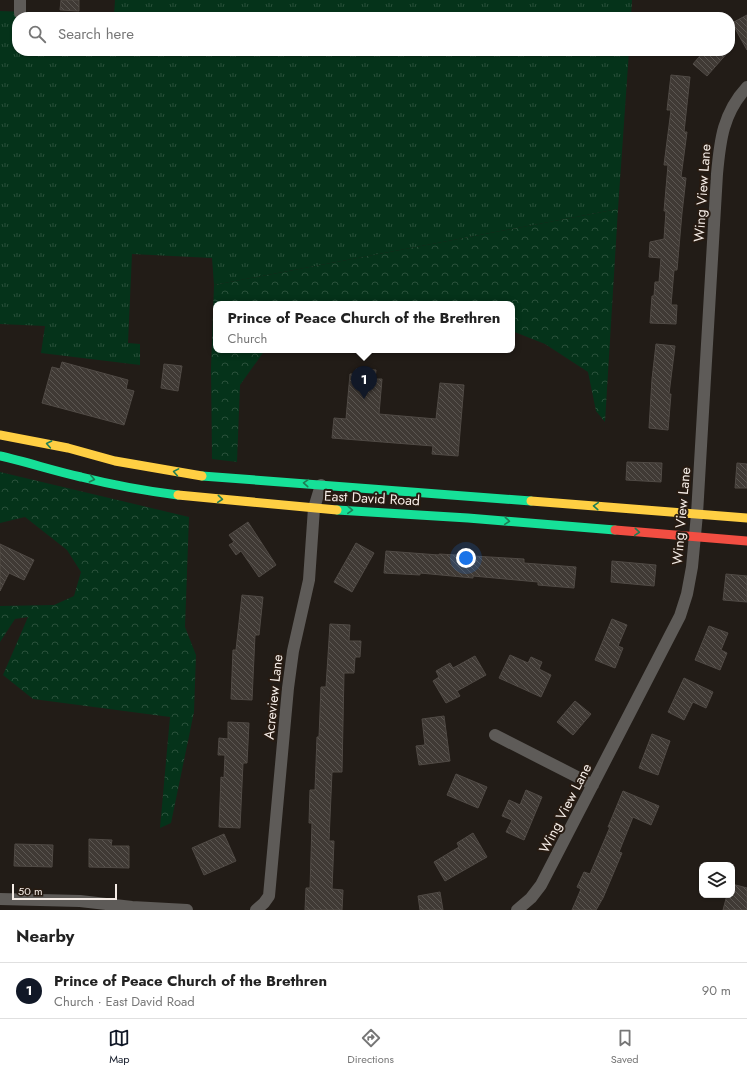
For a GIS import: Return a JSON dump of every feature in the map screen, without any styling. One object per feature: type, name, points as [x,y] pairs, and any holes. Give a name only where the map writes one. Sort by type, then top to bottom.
[{"type":"street","points":[[20,0],[20,12]]},
{"type":"street","name":"Wing View Lane","points":[[517,910],[531,898],[541,885],[680,616],[689,587],[697,514],[720,139],[733,105],[747,87]]},
{"type":"street","name":"East David Road","points":[[0,435],[68,448],[115,461],[201,476],[747,518]]},
{"type":"street","name":"East David Road","points":[[0,456],[28,462],[80,477],[147,491],[314,508],[468,518],[747,541]]},
{"type":"street","points":[[221,477],[246,487],[289,491]]},
{"type":"street","name":"Acreview Lane","points":[[256,910],[269,896],[288,688],[293,650],[309,580],[314,508],[320,485]]},
{"type":"street","points":[[303,498],[314,508]]},
{"type":"street","points":[[495,735],[593,785]]},
{"type":"street","points":[[0,899],[80,901],[132,907],[187,910]]},
{"type":"green space","points":[[115,0],[632,0],[631,12],[114,12]]},
{"type":"green space","points":[[0,11],[28,12],[12,12],[12,56],[629,56],[618,209],[214,285],[212,258],[132,254],[128,343],[140,344],[140,365],[41,353],[45,326],[0,324]]},
{"type":"green space","points":[[618,209],[605,422],[596,411],[588,372],[545,344],[515,332],[515,301],[213,301],[214,285]]},
{"type":"green space","points":[[213,313],[213,353],[263,353],[240,385],[237,462],[212,459],[211,368]]},
{"type":"green space","points":[[0,472],[189,517],[185,627],[196,655],[194,712],[171,823],[160,828],[170,717],[33,699],[3,675],[28,617],[15,619],[0,642],[0,606],[54,605],[74,596],[81,572],[67,550],[25,517],[0,523]]},
{"type":"building","points":[[61,0],[79,0],[79,11],[60,10]]},
{"type":"building","points":[[747,15],[747,50],[735,28],[735,21]]},
{"type":"building","points":[[700,56],[725,56],[707,76],[693,64]]},
{"type":"building","points":[[671,75],[690,77],[684,132],[687,132],[681,177],[686,178],[677,270],[674,270],[671,305],[677,305],[676,324],[650,323],[652,296],[654,296],[655,282],[659,282],[661,258],[649,257],[650,242],[664,239],[666,211],[664,211],[668,165],[664,165],[671,110],[667,110]]},
{"type":"building","points":[[656,344],[675,346],[669,394],[671,394],[668,430],[649,428]]},
{"type":"building","points":[[62,362],[128,380],[126,389],[134,391],[124,425],[42,403],[52,367],[60,369]]},
{"type":"building","points":[[164,364],[182,366],[178,391],[161,388]]},
{"type":"building","points":[[356,369],[376,370],[375,379],[382,379],[379,414],[436,419],[440,383],[464,385],[458,456],[432,454],[433,446],[332,438],[334,418],[346,419],[350,374],[356,374]]},
{"type":"building","points":[[627,462],[662,463],[661,482],[626,480]]},
{"type":"building","points":[[737,463],[747,464],[747,488],[735,488]]},
{"type":"building","points":[[248,522],[276,565],[259,577],[241,551],[236,555],[229,545],[234,542],[229,535]]},
{"type":"building","points":[[356,543],[374,553],[352,592],[334,582]]},
{"type":"building","points":[[0,544],[34,560],[24,580],[9,573],[0,591]]},
{"type":"building","points":[[386,551],[524,559],[524,563],[576,567],[574,588],[538,585],[538,582],[473,576],[473,578],[420,573],[420,575],[384,573]]},
{"type":"building","points":[[612,561],[656,565],[654,586],[611,582]]},
{"type":"building","points":[[726,574],[747,576],[747,602],[723,600]]},
{"type":"building","points":[[242,595],[263,597],[259,635],[255,635],[252,700],[231,699],[233,650],[236,650]]},
{"type":"building","points":[[612,619],[627,625],[618,646],[623,648],[615,668],[595,660]]},
{"type":"building","points":[[330,624],[350,625],[349,641],[361,641],[360,657],[355,657],[354,673],[344,673],[342,772],[332,772],[329,841],[334,841],[332,889],[343,890],[342,910],[305,910],[306,888],[310,888],[312,823],[309,823],[310,790],[315,790],[321,687],[326,687]]},
{"type":"building","points":[[709,626],[728,633],[721,650],[727,653],[720,670],[695,660]]},
{"type":"building","points":[[510,655],[528,663],[531,657],[542,662],[539,669],[551,675],[541,697],[499,678]]},
{"type":"building","points":[[475,656],[486,675],[457,691],[460,696],[446,703],[433,681],[439,677],[436,671],[450,663],[453,668]]},
{"type":"building","points":[[684,678],[713,692],[706,708],[693,702],[684,720],[668,712]]},
{"type":"building","points":[[575,701],[591,714],[573,735],[557,722]]},
{"type":"building","points":[[444,716],[450,761],[419,765],[416,746],[425,745],[422,719]]},
{"type":"building","points":[[228,722],[249,723],[247,763],[243,763],[240,828],[219,827],[221,777],[224,778],[225,755],[218,755],[219,738],[228,739]]},
{"type":"building","points":[[652,734],[670,741],[658,775],[639,768]]},
{"type":"building","points":[[456,774],[487,787],[478,808],[447,795]]},
{"type":"building","points":[[526,790],[542,797],[524,840],[506,832],[512,820],[502,816],[509,800],[520,805]]},
{"type":"building","points":[[623,791],[659,806],[651,825],[633,817],[619,852],[622,853],[603,898],[596,910],[572,910],[581,889],[577,887],[584,872],[590,874],[610,827],[608,827]]},
{"type":"building","points":[[473,833],[487,857],[445,881],[434,862],[459,847],[457,843]]},
{"type":"building","points":[[224,834],[236,861],[204,875],[192,848]]},
{"type":"building","points":[[89,839],[112,840],[111,846],[129,846],[129,868],[89,867]]},
{"type":"building","points":[[15,844],[53,845],[52,867],[14,866]]},
{"type":"building","points":[[735,885],[747,888],[747,910],[723,910],[726,898],[735,898]]},
{"type":"building","points":[[440,892],[443,910],[420,910],[418,896]]},
{"type":"traffic: fast","points":[[0,456],[105,483],[178,495]]},
{"type":"traffic: fast","points":[[202,476],[531,501]]},
{"type":"traffic: fast","points":[[337,510],[468,518],[615,530]]},
{"type":"traffic: slow","points":[[0,435],[68,448],[115,461],[202,476]]},
{"type":"traffic: slow","points":[[178,495],[337,510]]},
{"type":"traffic: slow","points":[[531,501],[747,518]]},
{"type":"traffic: jam","points":[[615,530],[747,541]]},
{"type":"place","name":"Prince of Peace Church of the Brethren","points":[[364,399]]}]
